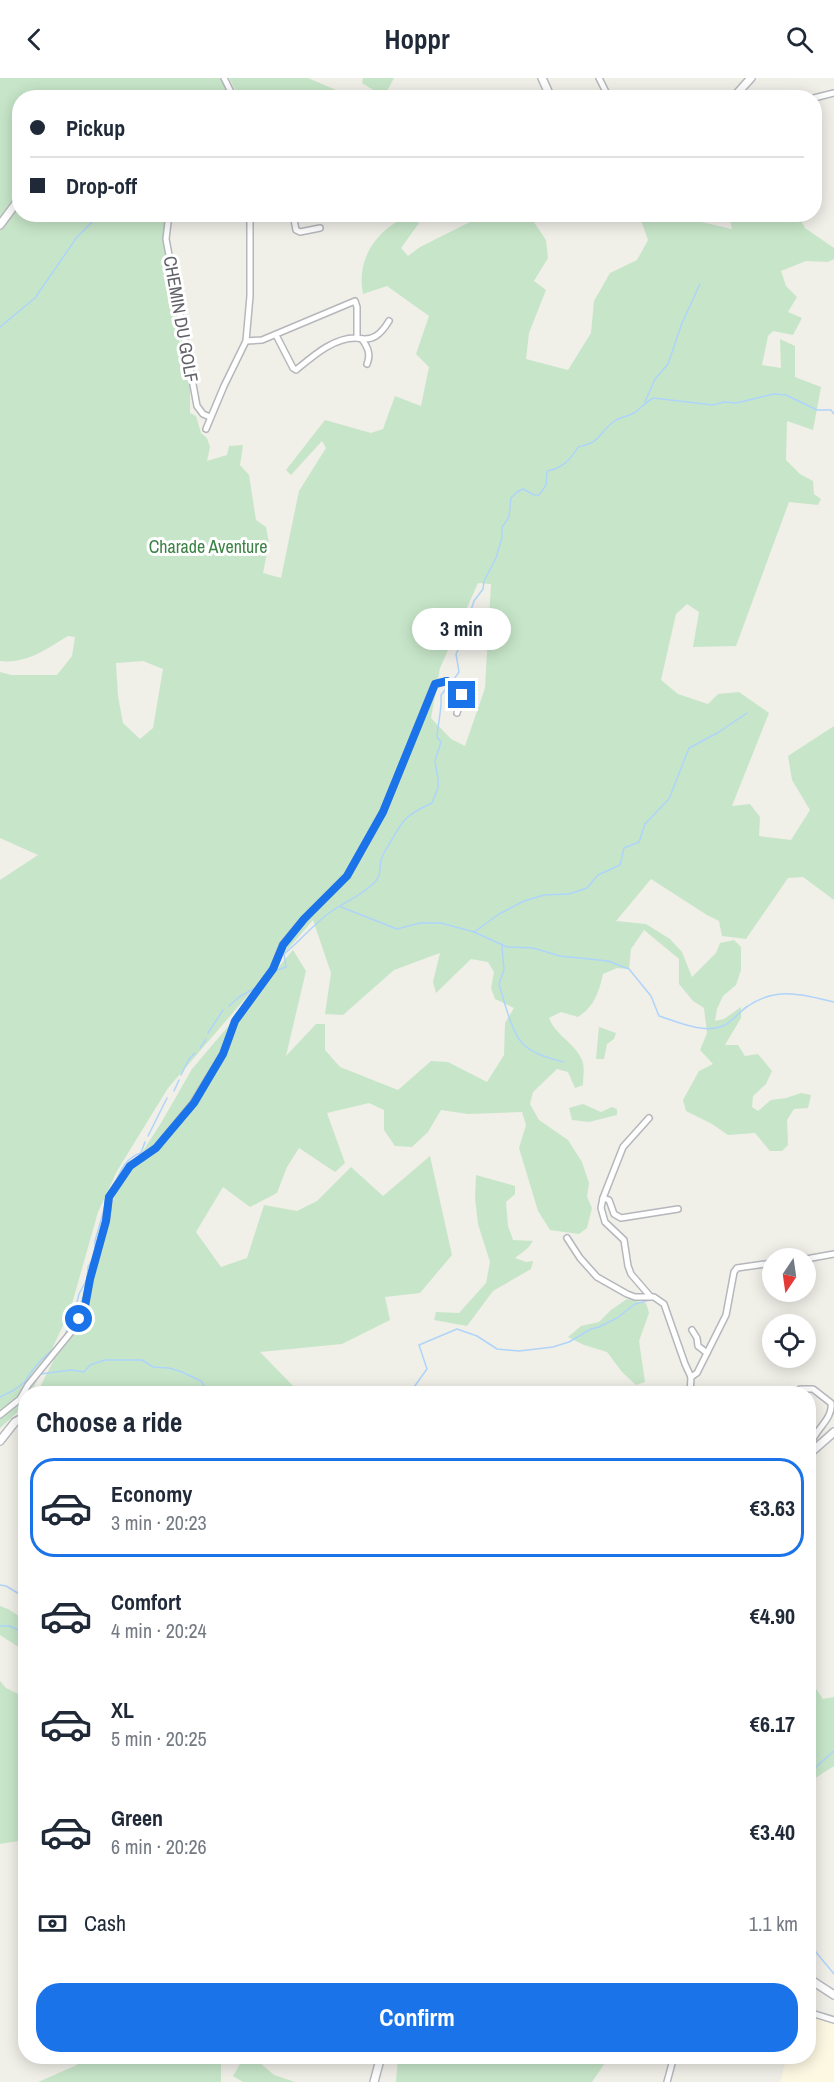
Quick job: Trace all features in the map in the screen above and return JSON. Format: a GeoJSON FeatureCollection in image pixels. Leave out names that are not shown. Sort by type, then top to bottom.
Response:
{"type":"FeatureCollection","features":[{"type":"Feature","properties":{"kind":"street"},"geometry":{"type":"LineString","coordinates":[[740,90],[751,78]]}},
{"type":"Feature","properties":{"kind":"street"},"geometry":{"type":"LineString","coordinates":[[0,225],[12,209]]}},
{"type":"Feature","properties":{"kind":"street","name":"CHEMIN DU GOLF"},"geometry":{"type":"LineString","coordinates":[[169,222],[166,239],[197,406],[203,414],[210,417]]}},
{"type":"Feature","properties":{"kind":"street"},"geometry":{"type":"LineString","coordinates":[[206,429],[246,341],[250,296],[250,222]]}},
{"type":"Feature","properties":{"kind":"street"},"geometry":{"type":"LineString","coordinates":[[294,222],[296,230],[300,232],[320,228]]}},
{"type":"Feature","properties":{"kind":"street"},"geometry":{"type":"LineString","coordinates":[[246,341],[262,340],[276,335],[355,301],[360,339],[367,346],[370,356],[367,363]]}},
{"type":"Feature","properties":{"kind":"street"},"geometry":{"type":"LineString","coordinates":[[276,335],[296,370],[317,352],[337,342],[372,339],[378,336],[389,321]]}},
{"type":"Feature","properties":{"kind":"street"},"geometry":{"type":"LineString","coordinates":[[27,1386],[72,1331],[85,1306],[106,1221],[109,1197],[130,1166],[156,1148],[194,1103],[223,1054],[235,1021],[273,969],[283,945],[304,919],[347,876],[383,812],[435,684],[447,681],[461,689],[461,703],[457,712]]}},
{"type":"Feature","properties":{"kind":"street"},"geometry":{"type":"LineString","coordinates":[[649,1118],[623,1147],[603,1198],[602,1214],[605,1222],[624,1240],[628,1266],[639,1285],[650,1296]]}},
{"type":"Feature","properties":{"kind":"street"},"geometry":{"type":"LineString","coordinates":[[603,1198],[609,1200],[614,1214],[621,1218],[678,1209]]}},
{"type":"Feature","properties":{"kind":"street"},"geometry":{"type":"LineString","coordinates":[[567,1238],[580,1258],[597,1277],[636,1297],[650,1296],[661,1300],[691,1377],[690,1386]]}},
{"type":"Feature","properties":{"kind":"street"},"geometry":{"type":"LineString","coordinates":[[816,1257],[834,1254]]}},
{"type":"Feature","properties":{"kind":"street"},"geometry":{"type":"LineString","coordinates":[[691,1377],[697,1372],[726,1315],[734,1272],[737,1268],[762,1264]]}},
{"type":"Feature","properties":{"kind":"street"},"geometry":{"type":"LineString","coordinates":[[692,1330],[698,1338],[698,1346],[707,1353]]}},
{"type":"Feature","properties":{"kind":"street"},"geometry":{"type":"LineString","coordinates":[[816,1391],[831,1403],[832,1409],[816,1436]]}},
{"type":"Feature","properties":{"kind":"street"},"geometry":{"type":"LineString","coordinates":[[0,1415],[18,1401]]}},
{"type":"Feature","properties":{"kind":"street"},"geometry":{"type":"LineString","coordinates":[[0,1441],[18,1420]]}},
{"type":"Feature","properties":{"kind":"street"},"geometry":{"type":"LineString","coordinates":[[816,1448],[834,1432]]}},
{"type":"Feature","properties":{"kind":"street"},"geometry":{"type":"LineString","coordinates":[[816,1983],[834,1995]]}},
{"type":"Feature","properties":{"kind":"street"},"geometry":{"type":"LineString","coordinates":[[816,2014],[834,2020]]}},
{"type":"Feature","properties":{"kind":"street"},"geometry":{"type":"LineString","coordinates":[[374,2082],[379,2064]]}},
{"type":"Feature","properties":{"kind":"street"},"geometry":{"type":"LineString","coordinates":[[667,2082],[672,2064]]}},
{"type":"Feature","properties":{"kind":"shaded area"},"geometry":{"type":"Polygon","coordinates":[[[816,2017],[834,2023],[834,2082],[780,2082],[785,2064],[816,2064],[816,2017]]]}},
{"type":"Feature","properties":{"kind":"green space","name":"Charade Aventure"},"geometry":{"type":"Polygon","coordinates":[[[0,78],[220,78],[226,90],[12,90],[12,222],[165,222],[190,358],[190,413],[196,416],[201,433],[207,438],[210,447],[207,461],[227,455],[229,446],[243,445],[240,465],[249,475],[256,520],[266,527],[269,543],[263,573],[281,578],[299,491],[326,448],[322,441],[291,475],[286,470],[325,420],[371,433],[383,429],[395,396],[421,406],[429,367],[416,354],[429,316],[387,286],[363,294],[363,269],[371,247],[386,229],[397,222],[419,223],[401,248],[408,256],[420,247],[470,222],[534,222],[546,240],[548,258],[534,281],[546,290],[529,333],[526,359],[568,370],[591,333],[594,301],[610,273],[637,260],[648,240],[641,222],[701,222],[732,229],[730,222],[802,222],[805,228],[834,248],[834,259],[828,262],[806,261],[781,271],[786,286],[797,297],[788,312],[802,318],[793,335],[773,331],[768,336],[762,365],[781,368],[780,339],[795,346],[795,377],[821,387],[813,430],[787,421],[786,460],[800,474],[813,481],[814,494],[821,499],[818,505],[789,502],[736,646],[693,647],[699,612],[687,604],[676,614],[661,680],[678,694],[708,704],[718,694],[739,692],[769,713],[732,806],[750,804],[760,817],[759,836],[791,840],[810,810],[792,780],[788,756],[834,726],[834,900],[803,877],[788,878],[746,939],[722,936],[719,921],[651,879],[616,921],[646,924],[670,939],[682,952],[692,977],[716,953],[720,943],[734,940],[741,947],[741,970],[736,985],[723,996],[715,1021],[724,1019],[741,1007],[741,1018],[725,1045],[738,1045],[745,1056],[758,1054],[772,1071],[766,1084],[753,1096],[752,1107],[758,1111],[771,1100],[801,1093],[811,1095],[808,1108],[794,1109],[787,1120],[788,1145],[782,1151],[770,1151],[755,1133],[728,1135],[686,1111],[683,1100],[699,1071],[713,1064],[700,1050],[707,1033],[704,1008],[693,1001],[679,984],[679,959],[644,930],[631,949],[629,969],[617,968],[603,974],[595,999],[584,1013],[578,1017],[561,1012],[549,1018],[579,1054],[584,1069],[583,1085],[575,1088],[568,1072],[557,1069],[533,1092],[530,1104],[539,1120],[568,1140],[582,1162],[589,1183],[587,1197],[592,1208],[587,1228],[579,1234],[550,1230],[538,1211],[519,1148],[526,1125],[522,1112],[468,1114],[441,1110],[428,1132],[412,1147],[395,1146],[384,1130],[384,1110],[369,1103],[327,1113],[345,1163],[335,1172],[299,1148],[287,1167],[277,1193],[250,1207],[223,1187],[196,1232],[221,1267],[247,1258],[264,1205],[297,1211],[317,1201],[351,1167],[383,1196],[430,1156],[452,1255],[420,1293],[385,1297],[390,1320],[342,1344],[260,1352],[293,1386],[41,1386],[75,1318],[115,1195],[192,1069],[293,950],[306,971],[286,1056],[316,1024],[325,1024],[325,1050],[340,1067],[398,1090],[431,1061],[448,1062],[487,1082],[504,1055],[505,1023],[514,1008],[495,999],[491,988],[494,972],[488,962],[471,959],[436,993],[433,982],[440,953],[394,970],[343,1015],[325,1014],[331,973],[313,920],[168,1088],[117,1171],[98,1212],[70,1311],[34,1386],[18,1386],[18,1411],[0,1428],[0,880],[38,855],[0,838],[0,672],[11,675],[57,675],[72,656],[75,637],[68,636],[28,658],[0,661],[0,78]],[[478,583],[440,668],[431,718],[451,739],[465,746],[485,688],[491,584],[478,583]],[[143,661],[116,663],[118,696],[123,723],[140,739],[153,728],[163,669],[143,661]]]}},
{"type":"Feature","properties":{"kind":"green space"},"geometry":{"type":"Polygon","coordinates":[[[229,78],[308,78],[336,90],[235,90],[229,78]]]}},
{"type":"Feature","properties":{"kind":"green space"},"geometry":{"type":"Polygon","coordinates":[[[363,78],[394,78],[388,90],[373,90],[362,83],[363,78]]]}},
{"type":"Feature","properties":{"kind":"green space"},"geometry":{"type":"Polygon","coordinates":[[[599,1027],[616,1033],[614,1039],[607,1044],[604,1059],[596,1059],[599,1027]]]}},
{"type":"Feature","properties":{"kind":"green space"},"geometry":{"type":"Polygon","coordinates":[[[583,1104],[601,1112],[612,1107],[617,1109],[617,1115],[589,1122],[572,1120],[569,1108],[583,1104]]]}},
{"type":"Feature","properties":{"kind":"green space"},"geometry":{"type":"Polygon","coordinates":[[[476,1175],[515,1186],[515,1194],[506,1202],[508,1226],[513,1240],[533,1241],[515,1258],[526,1262],[533,1261],[531,1269],[493,1291],[467,1326],[434,1320],[436,1312],[459,1313],[486,1283],[490,1262],[478,1224],[475,1198],[476,1175]]]}},
{"type":"Feature","properties":{"kind":"green space"},"geometry":{"type":"Polygon","coordinates":[[[627,1299],[646,1303],[649,1313],[639,1341],[645,1382],[636,1385],[622,1372],[607,1352],[568,1337],[581,1326],[599,1322],[627,1299]]]}},
{"type":"Feature","properties":{"kind":"green space"},"geometry":{"type":"Polygon","coordinates":[[[0,1606],[18,1615],[18,1647],[0,1635],[0,1606]]]}},
{"type":"Feature","properties":{"kind":"green space"},"geometry":{"type":"Polygon","coordinates":[[[0,1681],[6,1688],[18,1694],[18,1841],[0,1844],[0,1681]]]}},
{"type":"Feature","properties":{"kind":"green space"},"geometry":{"type":"Polygon","coordinates":[[[816,1689],[823,1699],[834,1697],[834,1766],[816,1778],[816,1689]]]}},
{"type":"Feature","properties":{"kind":"green space"},"geometry":{"type":"Polygon","coordinates":[[[221,2064],[221,2082],[38,2082],[77,2065],[221,2064]]]}},
{"type":"Feature","properties":{"kind":"green space"},"geometry":{"type":"Polygon","coordinates":[[[240,2064],[261,2064],[274,2075],[295,2082],[243,2082],[233,2076],[240,2064]]]}},
{"type":"Feature","properties":{"kind":"green space"},"geometry":{"type":"Polygon","coordinates":[[[397,2064],[604,2064],[592,2082],[396,2082],[397,2064]]]}},
{"type":"Feature","properties":{"kind":"waterway"},"geometry":{"type":"LineString","coordinates":[[0,327],[35,298],[77,237],[92,222]]}},
{"type":"Feature","properties":{"kind":"waterway"},"geometry":{"type":"LineString","coordinates":[[645,402],[655,379],[668,364],[682,323],[700,284]]}},
{"type":"Feature","properties":{"kind":"waterway"},"geometry":{"type":"LineString","coordinates":[[454,679],[459,672],[456,654],[468,631],[467,622],[474,601],[483,589],[484,581],[496,558],[502,537],[502,527],[509,517],[511,498],[523,489],[539,495],[546,485],[547,471],[565,463],[578,447],[595,440],[615,421],[634,413],[653,398],[713,405],[724,402],[736,403],[774,394],[786,395],[817,410],[831,410],[834,414]]}},
{"type":"Feature","properties":{"kind":"waterway"},"geometry":{"type":"LineString","coordinates":[[271,976],[277,970],[286,967],[284,954],[317,923],[375,882],[382,856],[398,828],[416,811],[432,803],[438,788],[435,761],[441,742],[437,737],[441,695],[448,686]]}},
{"type":"Feature","properties":{"kind":"waterway"},"geometry":{"type":"LineString","coordinates":[[474,932],[499,914],[524,901],[544,895],[569,894],[587,888],[598,875],[620,865],[624,848],[639,842],[645,824],[669,799],[689,748],[719,732],[747,713]]}},
{"type":"Feature","properties":{"kind":"waterway"},"geometry":{"type":"LineString","coordinates":[[341,907],[397,929],[420,923],[441,923],[474,932],[507,947],[533,948],[560,956],[608,961],[629,969],[651,996],[659,1016],[699,1028],[723,1026],[748,1006],[769,996],[791,994],[834,1002]]}},
{"type":"Feature","properties":{"kind":"waterway"},"geometry":{"type":"LineString","coordinates":[[502,946],[504,970],[499,984],[516,1034],[524,1045],[533,1051],[563,1062]]}},
{"type":"Feature","properties":{"kind":"waterway"},"geometry":{"type":"LineString","coordinates":[[229,1006],[255,988]]}},
{"type":"Feature","properties":{"kind":"waterway"},"geometry":{"type":"LineString","coordinates":[[208,1033],[223,1010]]}},
{"type":"Feature","properties":{"kind":"waterway"},"geometry":{"type":"LineString","coordinates":[[200,1048],[206,1039]]}},
{"type":"Feature","properties":{"kind":"waterway"},"geometry":{"type":"LineString","coordinates":[[181,1075],[189,1059],[195,1053]]}},
{"type":"Feature","properties":{"kind":"waterway"},"geometry":{"type":"LineString","coordinates":[[174,1091],[179,1080]]}},
{"type":"Feature","properties":{"kind":"waterway"},"geometry":{"type":"LineString","coordinates":[[148,1136],[167,1098]]}},
{"type":"Feature","properties":{"kind":"waterway"},"geometry":{"type":"LineString","coordinates":[[114,1185],[127,1161],[141,1153],[145,1142]]}},
{"type":"Feature","properties":{"kind":"waterway"},"geometry":{"type":"LineString","coordinates":[[64,1337],[74,1314],[79,1294],[87,1279],[88,1267],[95,1254],[95,1241],[105,1206]]}},
{"type":"Feature","properties":{"kind":"waterway"},"geometry":{"type":"LineString","coordinates":[[415,1386],[427,1369],[419,1345],[457,1329],[477,1336],[497,1349],[519,1351],[553,1347],[569,1342],[617,1318],[635,1304],[650,1300]]}},
{"type":"Feature","properties":{"kind":"waterway"},"geometry":{"type":"LineString","coordinates":[[25,1382],[36,1366],[59,1343]]}},
{"type":"Feature","properties":{"kind":"waterway"},"geometry":{"type":"LineString","coordinates":[[41,1374],[71,1370],[84,1372],[90,1365],[105,1360],[142,1360],[153,1367],[182,1372],[201,1381],[204,1386]]}},
{"type":"Feature","properties":{"kind":"waterway"},"geometry":{"type":"LineString","coordinates":[[19,1386],[30,1378]]}},
{"type":"Feature","properties":{"kind":"waterway"},"geometry":{"type":"LineString","coordinates":[[0,1397],[18,1387]]}},
{"type":"Feature","properties":{"kind":"waterway"},"geometry":{"type":"LineString","coordinates":[[0,1585],[18,1593]]}},
{"type":"Feature","properties":{"kind":"waterway"},"geometry":{"type":"LineString","coordinates":[[0,1626],[10,1626],[18,1630]]}},
{"type":"Feature","properties":{"kind":"waterway"},"geometry":{"type":"LineString","coordinates":[[816,1767],[834,1751]]}},
{"type":"Feature","properties":{"kind":"waterway"},"geometry":{"type":"LineString","coordinates":[[816,1952],[834,1974]]}},
{"type":"Feature","properties":{"kind":"route"},"geometry":{"type":"LineString","coordinates":[[79,1319],[85,1306],[106,1221],[109,1197],[130,1166],[156,1148],[194,1103],[223,1054],[235,1021],[273,969],[283,945],[304,919],[347,876],[383,812],[435,684],[447,681],[461,689],[462,695]]}}]}
